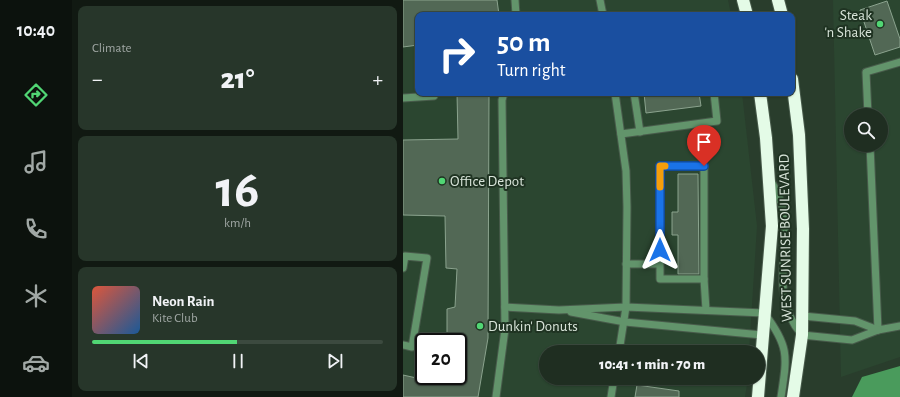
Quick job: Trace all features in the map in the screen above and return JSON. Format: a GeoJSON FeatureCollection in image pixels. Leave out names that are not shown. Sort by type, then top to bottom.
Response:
{"type":"FeatureCollection","features":[{"type":"Feature","properties":{"kind":"highway"},"geometry":{"type":"LineString","coordinates":[[743,0],[746,12]]}},
{"type":"Feature","properties":{"kind":"highway"},"geometry":{"type":"LineString","coordinates":[[778,0],[781,12]]}},
{"type":"Feature","properties":{"kind":"highway","name":"WEST SUNRISE BOULEVARD"},"geometry":{"type":"LineString","coordinates":[[758,397],[772,226],[769,177],[760,96]]}},
{"type":"Feature","properties":{"kind":"highway","name":"WEST SUNRISE BOULEVARD"},"geometry":{"type":"LineString","coordinates":[[793,397],[803,316],[803,229],[799,135],[794,96]]}},
{"type":"Feature","properties":{"kind":"lane"},"geometry":{"type":"LineString","coordinates":[[515,0],[516,12]]}},
{"type":"Feature","properties":{"kind":"lane"},"geometry":{"type":"LineString","coordinates":[[600,0],[602,12]]}},
{"type":"Feature","properties":{"kind":"lane"},"geometry":{"type":"LineString","coordinates":[[868,108],[866,72],[900,62]]}},
{"type":"Feature","properties":{"kind":"lane"},"geometry":{"type":"LineString","coordinates":[[403,98],[434,96]]}},
{"type":"Feature","properties":{"kind":"lane"},"geometry":{"type":"LineString","coordinates":[[496,397],[505,329],[503,96]]}},
{"type":"Feature","properties":{"kind":"lane"},"geometry":{"type":"LineString","coordinates":[[615,96],[626,171],[626,307],[620,345]]}},
{"type":"Feature","properties":{"kind":"lane"},"geometry":{"type":"LineString","coordinates":[[634,96],[640,132]]}},
{"type":"Feature","properties":{"kind":"lane"},"geometry":{"type":"LineString","coordinates":[[621,134],[717,121],[714,96]]}},
{"type":"Feature","properties":{"kind":"lane"},"geometry":{"type":"LineString","coordinates":[[870,152],[878,330]]}},
{"type":"Feature","properties":{"kind":"lane"},"geometry":{"type":"LineString","coordinates":[[704,279],[660,279],[660,166],[704,166],[704,279],[706,310]]}},
{"type":"Feature","properties":{"kind":"lane"},"geometry":{"type":"LineString","coordinates":[[769,177],[783,209],[784,304],[788,315],[801,335],[852,340],[878,330],[900,326]]}},
{"type":"Feature","properties":{"kind":"lane"},"geometry":{"type":"LineString","coordinates":[[403,268],[405,256],[427,258],[412,347],[403,345]]}},
{"type":"Feature","properties":{"kind":"lane"},"geometry":{"type":"LineString","coordinates":[[626,264],[660,264]]}},
{"type":"Feature","properties":{"kind":"lane"},"geometry":{"type":"LineString","coordinates":[[505,307],[559,310],[626,307],[764,313],[780,335],[786,355],[781,397]]}},
{"type":"Feature","properties":{"kind":"lane"},"geometry":{"type":"LineString","coordinates":[[559,310],[625,322],[762,335]]}},
{"type":"Feature","properties":{"kind":"lane"},"geometry":{"type":"LineString","coordinates":[[803,316],[855,321],[878,330]]}},
{"type":"Feature","properties":{"kind":"lane"},"geometry":{"type":"LineString","coordinates":[[611,397],[613,385]]}},
{"type":"Feature","properties":{"kind":"shaded area"},"geometry":{"type":"Polygon","coordinates":[[[403,0],[728,0],[730,12],[415,12],[415,96],[742,96],[757,226],[749,345],[539,345],[539,385],[747,385],[745,397],[403,397],[403,0]]]}},
{"type":"Feature","properties":{"kind":"shaded area"},"geometry":{"type":"Polygon","coordinates":[[[833,0],[900,0],[900,357],[841,377],[833,0]]]}},
{"type":"Feature","properties":{"kind":"shaded area"},"geometry":{"type":"Polygon","coordinates":[[[900,366],[900,397],[852,397],[862,377],[900,366]]]}},
{"type":"Feature","properties":{"kind":"building"},"geometry":{"type":"Polygon","coordinates":[[[403,0],[497,0],[499,12],[415,12],[415,45],[403,47],[403,0]]]}},
{"type":"Feature","properties":{"kind":"building","name":"Steak 'n Shake"},"geometry":{"type":"Polygon","coordinates":[[[887,1],[900,39],[900,47],[875,55],[860,10],[887,1]]]}},
{"type":"Feature","properties":{"kind":"building"},"geometry":{"type":"Polygon","coordinates":[[[457,96],[489,96],[488,338],[478,397],[403,397],[403,375],[415,378],[415,385],[467,385],[467,333],[447,333],[447,309],[455,307],[457,269],[446,268],[445,216],[403,215],[403,140],[458,139],[457,96]]]}},
{"type":"Feature","properties":{"kind":"building"},"geometry":{"type":"Polygon","coordinates":[[[644,96],[699,96],[701,106],[646,113],[644,96]]]}},
{"type":"Feature","properties":{"kind":"building"},"geometry":{"type":"Polygon","coordinates":[[[678,174],[698,174],[699,274],[678,274],[678,235],[672,235],[672,212],[678,212],[678,174]]]}},
{"type":"Feature","properties":{"kind":"building"},"geometry":{"type":"Polygon","coordinates":[[[637,385],[679,391],[679,397],[635,397],[637,385]]]}},
{"type":"Feature","properties":{"kind":"slow traffic"},"geometry":{"type":"LineString","coordinates":[[660,187],[660,166],[665,166]]}},
{"type":"Feature","properties":{"kind":"place","name":"Steak 'n Shake"},"geometry":{"type":"Point","coordinates":[880,24]}},
{"type":"Feature","properties":{"kind":"place","name":"Office Depot"},"geometry":{"type":"Point","coordinates":[442,181]}},
{"type":"Feature","properties":{"kind":"place","name":"Dunkin' Donuts"},"geometry":{"type":"Point","coordinates":[480,326]}},
{"type":"Feature","properties":{"kind":"route"},"geometry":{"type":"LineString","coordinates":[[660,250],[660,166],[704,166]]}}]}
